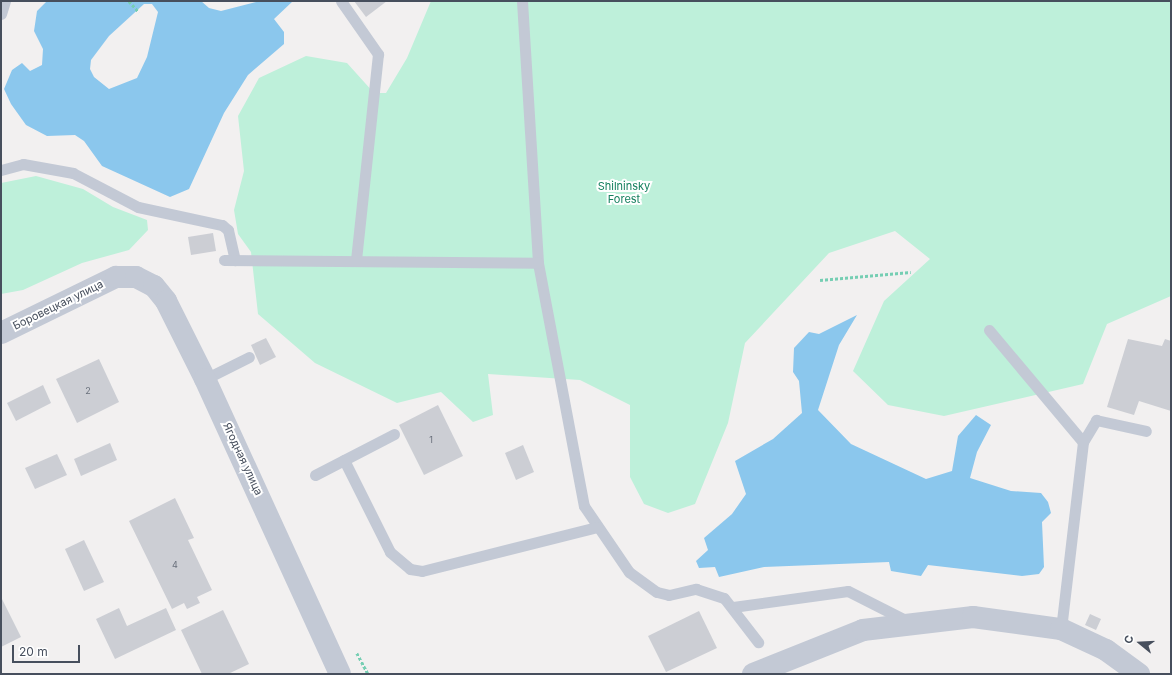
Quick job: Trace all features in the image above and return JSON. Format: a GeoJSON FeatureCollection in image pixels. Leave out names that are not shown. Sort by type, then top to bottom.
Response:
{"type":"FeatureCollection","features":[{"type":"Feature","properties":{"kind":"street","name":"Боровецкая улица"},"geometry":{"type":"LineString","coordinates":[[1,333],[116,277]]}},
{"type":"Feature","properties":{"kind":"street","name":"Ягодная улица"},"geometry":{"type":"LineString","coordinates":[[116,277],[136,277],[154,286],[166,301],[205,379],[340,674]]}},
{"type":"Feature","properties":{"kind":"street"},"geometry":{"type":"LineString","coordinates":[[753,674],[830,641],[863,630],[909,622],[973,617],[1061,629],[1106,650],[1139,674]]}},
{"type":"Feature","properties":{"kind":"lane"},"geometry":{"type":"LineString","coordinates":[[1,14],[5,1]]}},
{"type":"Feature","properties":{"kind":"lane"},"geometry":{"type":"LineString","coordinates":[[341,1],[378,54],[356,261]]}},
{"type":"Feature","properties":{"kind":"lane"},"geometry":{"type":"LineString","coordinates":[[522,1],[538,263],[578,490],[596,527],[618,562],[657,592],[669,595],[696,588],[724,598],[733,607],[758,642]]}},
{"type":"Feature","properties":{"kind":"lane"},"geometry":{"type":"LineString","coordinates":[[1,170],[23,164],[73,173],[138,207],[222,225],[228,230],[230,260],[538,263]]}},
{"type":"Feature","properties":{"kind":"lane"},"geometry":{"type":"LineString","coordinates":[[989,330],[1083,442]]}},
{"type":"Feature","properties":{"kind":"lane"},"geometry":{"type":"LineString","coordinates":[[205,379],[249,357]]}},
{"type":"Feature","properties":{"kind":"lane"},"geometry":{"type":"LineString","coordinates":[[1061,629],[1083,442],[1096,420],[1146,431]]}},
{"type":"Feature","properties":{"kind":"lane"},"geometry":{"type":"LineString","coordinates":[[315,475],[394,434]]}},
{"type":"Feature","properties":{"kind":"lane"},"geometry":{"type":"LineString","coordinates":[[344,460],[390,552],[410,569],[422,571],[596,527]]}},
{"type":"Feature","properties":{"kind":"lane"},"geometry":{"type":"LineString","coordinates":[[733,607],[848,590],[909,622]]}},
{"type":"Feature","properties":{"kind":"path"},"geometry":{"type":"LineString","coordinates":[[129,1],[139,12]]}},
{"type":"Feature","properties":{"kind":"path"},"geometry":{"type":"LineString","coordinates":[[820,280],[911,272]]}},
{"type":"Feature","properties":{"kind":"green space","name":"Shilninsky Forest"},"geometry":{"type":"Polygon","coordinates":[[[431,1],[1171,1],[1171,296],[1107,324],[1083,384],[944,416],[888,405],[853,371],[884,301],[930,259],[895,231],[829,253],[745,343],[728,423],[695,504],[668,513],[644,504],[630,477],[630,405],[580,380],[488,374],[493,415],[473,422],[441,392],[397,403],[315,363],[258,314],[251,252],[238,234],[234,210],[244,171],[238,116],[259,78],[306,56],[347,63],[374,93],[386,93],[407,58],[431,1]]]}},
{"type":"Feature","properties":{"kind":"green space"},"geometry":{"type":"Polygon","coordinates":[[[36,176],[83,189],[113,207],[147,220],[148,230],[129,250],[82,263],[23,290],[1,294],[1,183],[36,176]]]}},
{"type":"Feature","properties":{"kind":"water"},"geometry":{"type":"Polygon","coordinates":[[[47,1],[201,1],[209,8],[221,11],[260,1],[293,1],[274,19],[284,32],[284,44],[248,75],[224,113],[189,189],[170,197],[102,166],[84,141],[75,135],[47,136],[26,125],[11,104],[4,89],[12,70],[22,63],[30,71],[42,65],[43,49],[34,31],[37,11],[47,1]],[[144,4],[109,36],[91,60],[90,69],[94,77],[109,89],[137,78],[147,57],[158,12],[152,4],[144,4]]]}},
{"type":"Feature","properties":{"kind":"water"},"geometry":{"type":"Polygon","coordinates":[[[857,315],[839,345],[818,410],[851,444],[926,479],[952,471],[958,436],[976,415],[991,425],[977,452],[970,478],[1011,491],[1041,493],[1048,502],[1051,513],[1042,522],[1044,567],[1039,574],[1022,576],[928,565],[921,576],[891,571],[889,562],[764,567],[719,577],[715,567],[699,568],[696,561],[708,550],[704,538],[732,514],[746,494],[735,461],[773,439],[802,413],[799,381],[793,372],[794,348],[809,332],[819,334],[857,315]]]}},
{"type":"Feature","properties":{"kind":"building"},"geometry":{"type":"Polygon","coordinates":[[[354,1],[387,1],[366,17],[354,1]]]}},
{"type":"Feature","properties":{"kind":"building"},"geometry":{"type":"Polygon","coordinates":[[[213,233],[216,251],[191,255],[188,237],[213,233]]]}},
{"type":"Feature","properties":{"kind":"building"},"geometry":{"type":"Polygon","coordinates":[[[266,338],[276,357],[260,365],[251,345],[266,338]]]}},
{"type":"Feature","properties":{"kind":"building"},"geometry":{"type":"Polygon","coordinates":[[[1128,339],[1162,346],[1165,339],[1171,341],[1171,411],[1139,401],[1134,415],[1107,407],[1128,339]]]}},
{"type":"Feature","properties":{"kind":"building"},"geometry":{"type":"Polygon","coordinates":[[[99,359],[119,402],[77,423],[56,379],[99,359]]]}},
{"type":"Feature","properties":{"kind":"building"},"geometry":{"type":"Polygon","coordinates":[[[43,385],[51,403],[16,421],[7,403],[43,385]]]}},
{"type":"Feature","properties":{"kind":"building"},"geometry":{"type":"Polygon","coordinates":[[[438,405],[463,456],[424,475],[399,425],[438,405]]]}},
{"type":"Feature","properties":{"kind":"building"},"geometry":{"type":"Polygon","coordinates":[[[110,443],[117,460],[81,476],[74,459],[110,443]]]}},
{"type":"Feature","properties":{"kind":"building"},"geometry":{"type":"Polygon","coordinates":[[[523,445],[534,472],[516,480],[505,453],[523,445]]]}},
{"type":"Feature","properties":{"kind":"building"},"geometry":{"type":"Polygon","coordinates":[[[57,454],[67,475],[35,489],[25,468],[57,454]]]}},
{"type":"Feature","properties":{"kind":"building"},"geometry":{"type":"Polygon","coordinates":[[[175,498],[194,538],[188,540],[212,590],[197,597],[200,603],[187,609],[184,603],[172,609],[129,521],[175,498]]]}},
{"type":"Feature","properties":{"kind":"building"},"geometry":{"type":"Polygon","coordinates":[[[84,540],[104,582],[84,591],[65,549],[84,540]]]}},
{"type":"Feature","properties":{"kind":"building"},"geometry":{"type":"Polygon","coordinates":[[[1,597],[21,637],[1,647],[1,597]]]}},
{"type":"Feature","properties":{"kind":"building"},"geometry":{"type":"Polygon","coordinates":[[[119,608],[127,626],[166,608],[176,630],[115,659],[96,619],[119,608]]]}},
{"type":"Feature","properties":{"kind":"building"},"geometry":{"type":"Polygon","coordinates":[[[223,610],[249,664],[228,674],[202,674],[181,630],[223,610]]]}},
{"type":"Feature","properties":{"kind":"building"},"geometry":{"type":"Polygon","coordinates":[[[699,611],[717,648],[666,672],[648,636],[699,611]]]}},
{"type":"Feature","properties":{"kind":"building"},"geometry":{"type":"Polygon","coordinates":[[[1090,614],[1101,619],[1096,630],[1085,625],[1090,614]]]}}]}
